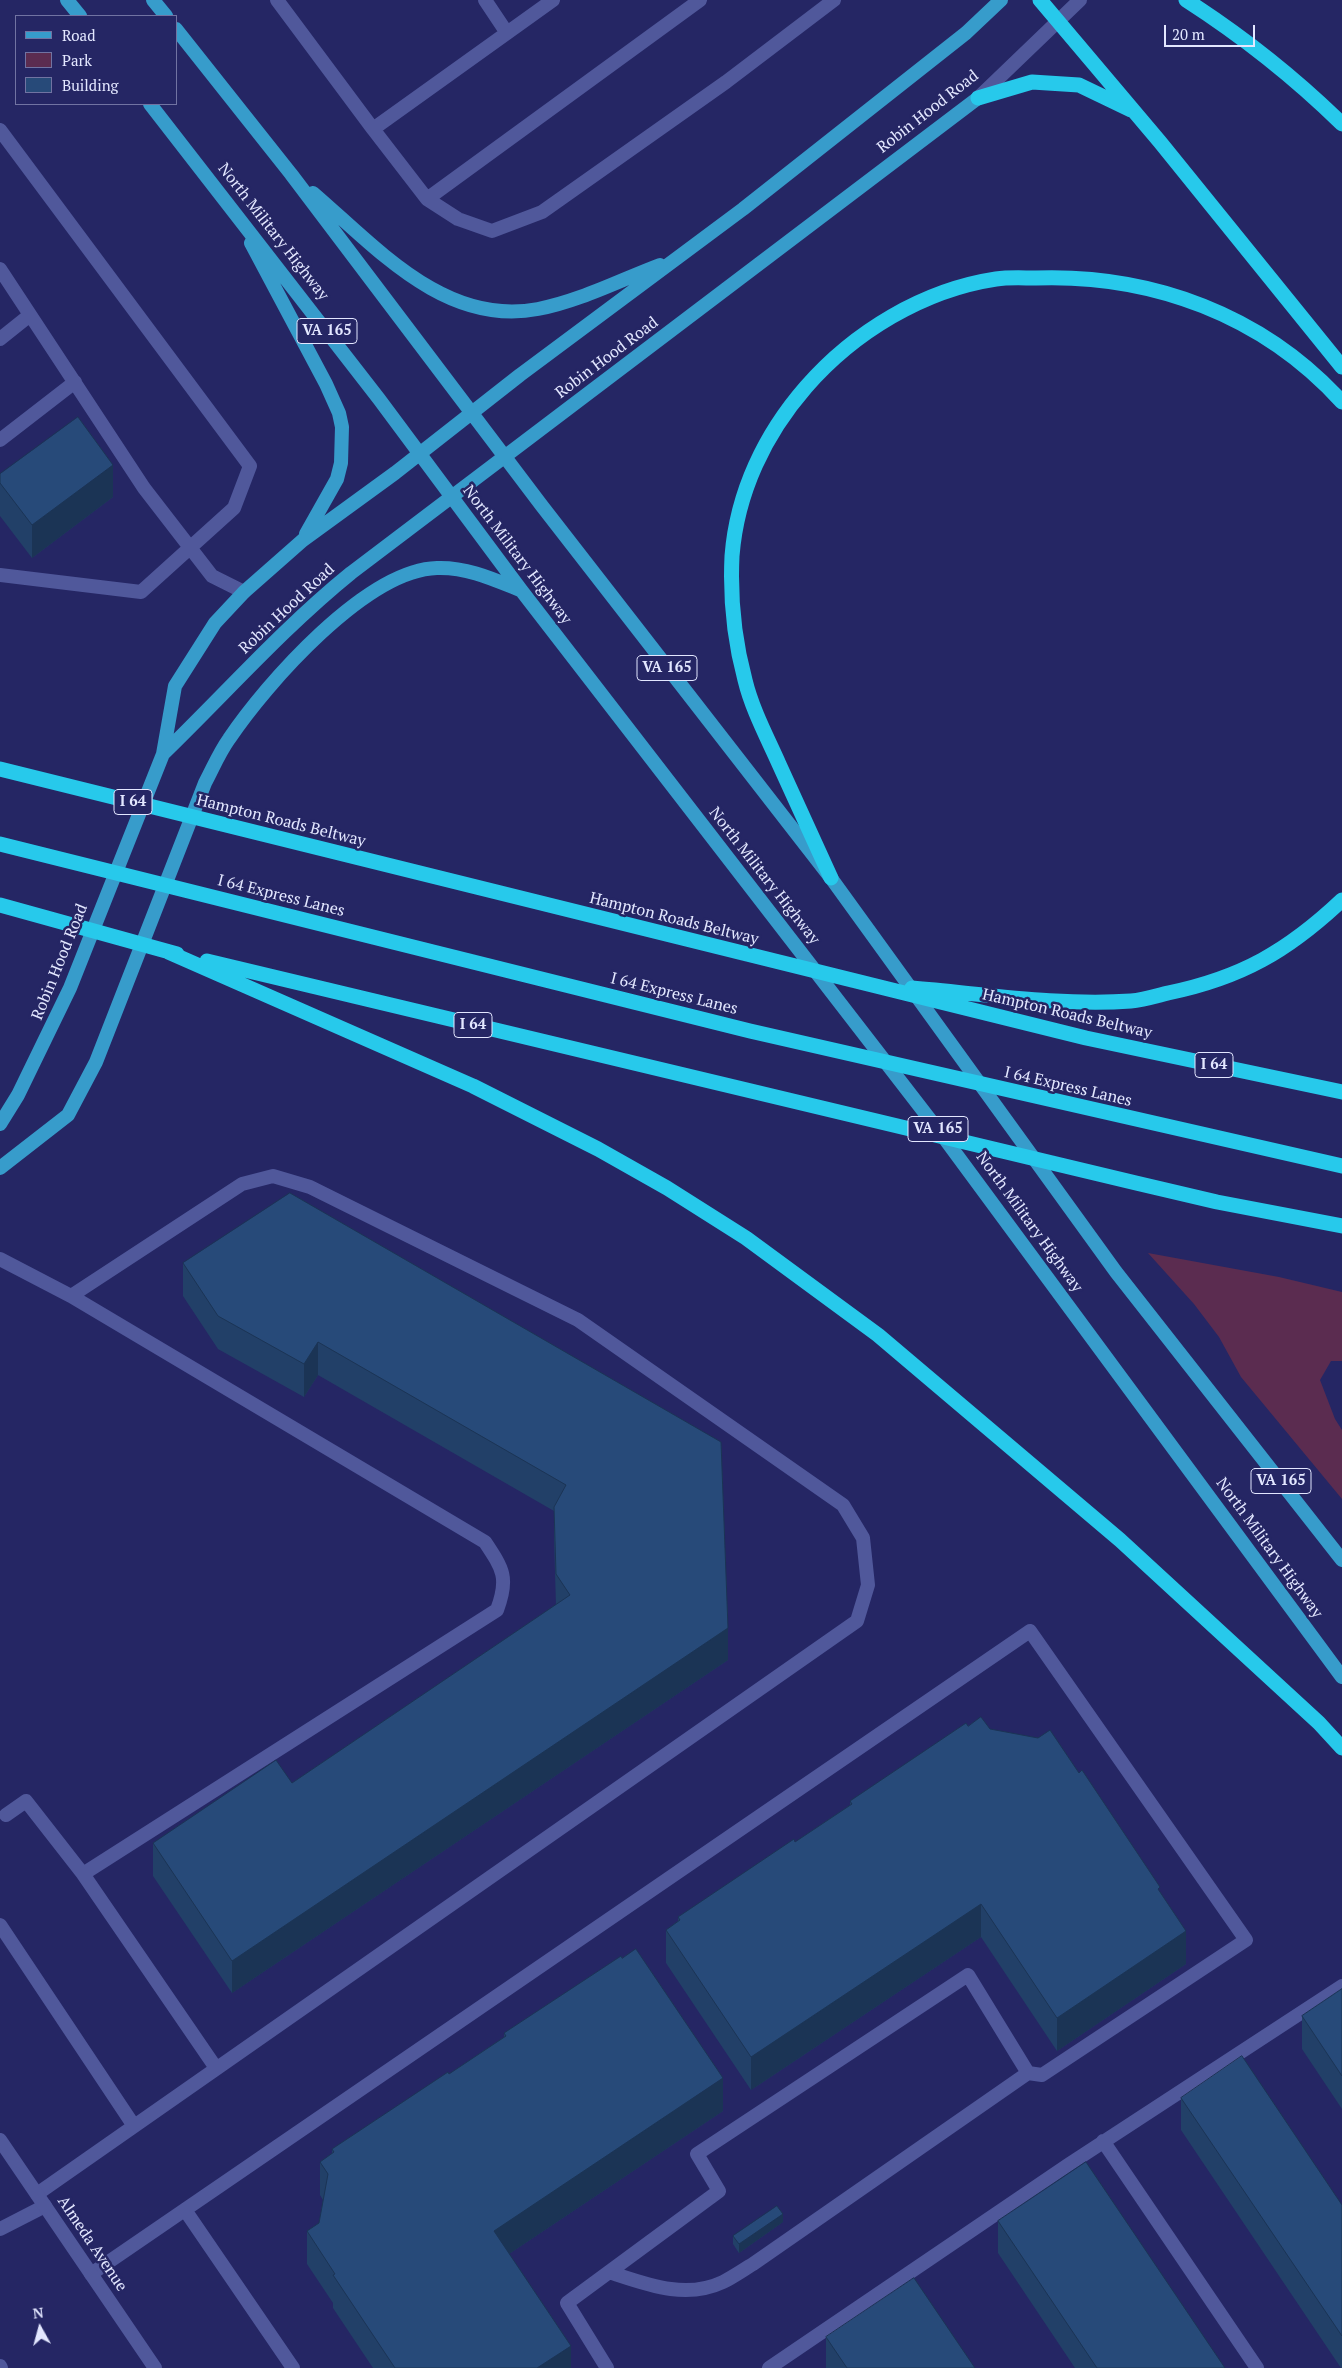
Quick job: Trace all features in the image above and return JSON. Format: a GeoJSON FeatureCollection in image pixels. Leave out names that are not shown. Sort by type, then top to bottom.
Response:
{"type":"FeatureCollection","features":[{"type":"Feature","properties":{"kind":"highway"},"geometry":{"type":"LineString","coordinates":[[1040,0],[1135,112],[1342,367]]}},
{"type":"Feature","properties":{"kind":"highway"},"geometry":{"type":"LineString","coordinates":[[1186,0],[1214,18],[1282,69],[1342,124]]}},
{"type":"Feature","properties":{"kind":"highway"},"geometry":{"type":"LineString","coordinates":[[1206,0],[1214,18]]}},
{"type":"Feature","properties":{"kind":"highway"},"geometry":{"type":"LineString","coordinates":[[978,98],[1032,82],[1079,85],[1135,112]]}},
{"type":"Feature","properties":{"kind":"highway"},"geometry":{"type":"LineString","coordinates":[[831,878],[760,723],[745,682],[736,640],[731,598],[733,552],[739,516],[754,464],[791,404],[826,365],[863,334],[904,309],[949,291],[996,279],[1060,277],[1103,280],[1158,289],[1208,307],[1224,315],[1255,331],[1299,361],[1324,382],[1342,402]]}},
{"type":"Feature","properties":{"kind":"highway","name":"Hampton Roads Beltway"},"geometry":{"type":"LineString","coordinates":[[0,769],[690,942],[1086,1038],[1342,1092]]}},
{"type":"Feature","properties":{"kind":"highway","name":"I 64 Express Lanes"},"geometry":{"type":"LineString","coordinates":[[0,844],[750,1031],[1094,1111],[1342,1166]]}},
{"type":"Feature","properties":{"kind":"highway"},"geometry":{"type":"LineString","coordinates":[[864,984],[1063,1001],[1132,1001],[1206,985],[1251,967],[1300,936],[1342,900]]}},
{"type":"Feature","properties":{"kind":"highway","name":"I 64"},"geometry":{"type":"LineString","coordinates":[[1,906],[168,952],[778,1099],[1136,1183],[1342,1226]]}},
{"type":"Feature","properties":{"kind":"highway"},"geometry":{"type":"LineString","coordinates":[[168,952],[481,1091],[598,1149],[667,1188],[746,1238],[878,1335],[1120,1540],[1319,1724],[1342,1748]]}},
{"type":"Feature","properties":{"kind":"main road"},"geometry":{"type":"LineString","coordinates":[[67,0],[79,15]]}},
{"type":"Feature","properties":{"kind":"main road"},"geometry":{"type":"LineString","coordinates":[[153,0],[165,15]]}},
{"type":"Feature","properties":{"kind":"main road","name":"Robin Hood Road"},"geometry":{"type":"LineString","coordinates":[[0,1124],[27,1078],[70,988],[163,754],[175,686],[216,623],[244,592],[303,540],[420,454],[472,412],[743,209],[958,39],[1000,0]]}},
{"type":"Feature","properties":{"kind":"main road","name":"VA 165"},"geometry":{"type":"LineString","coordinates":[[178,31],[291,174],[505,456],[831,878],[1116,1272],[1342,1560]]}},
{"type":"Feature","properties":{"kind":"main road","name":"Robin Hood Road"},"geometry":{"type":"LineString","coordinates":[[163,754],[320,598],[978,98]]}},
{"type":"Feature","properties":{"kind":"main road","name":"North Military Highway"},"geometry":{"type":"LineString","coordinates":[[151,105],[234,209],[521,590],[945,1139],[1342,1677]]}},
{"type":"Feature","properties":{"kind":"main road"},"geometry":{"type":"LineString","coordinates":[[291,174],[414,280],[461,303],[496,311],[537,309],[583,295],[677,258]]}},
{"type":"Feature","properties":{"kind":"main road"},"geometry":{"type":"LineString","coordinates":[[234,209],[326,384],[339,413],[342,427],[341,463],[337,479],[303,540]]}},
{"type":"Feature","properties":{"kind":"main road"},"geometry":{"type":"LineString","coordinates":[[0,1168],[68,1115],[96,1062],[205,783],[228,741],[256,702],[340,617],[367,596],[396,578],[436,568],[463,570],[521,590]]}},
{"type":"Feature","properties":{"kind":"street"},"geometry":{"type":"LineString","coordinates":[[277,0],[426,199],[458,219],[492,231],[542,212],[726,82],[834,0]]}},
{"type":"Feature","properties":{"kind":"street"},"geometry":{"type":"LineString","coordinates":[[485,0],[507,33]]}},
{"type":"Feature","properties":{"kind":"street"},"geometry":{"type":"LineString","coordinates":[[373,129],[553,0]]}},
{"type":"Feature","properties":{"kind":"street"},"geometry":{"type":"LineString","coordinates":[[426,199],[700,0]]}},
{"type":"Feature","properties":{"kind":"street","name":"Robin Hood Road"},"geometry":{"type":"LineString","coordinates":[[978,98],[1080,0]]}},
{"type":"Feature","properties":{"kind":"street"},"geometry":{"type":"LineString","coordinates":[[0,130],[250,466],[234,508],[142,592],[0,575]]}},
{"type":"Feature","properties":{"kind":"street"},"geometry":{"type":"LineString","coordinates":[[0,270],[144,488],[212,576],[244,592]]}},
{"type":"Feature","properties":{"kind":"street"},"geometry":{"type":"LineString","coordinates":[[0,339],[30,315]]}},
{"type":"Feature","properties":{"kind":"street"},"geometry":{"type":"LineString","coordinates":[[0,440],[74,382]]}},
{"type":"Feature","properties":{"kind":"street"},"geometry":{"type":"LineString","coordinates":[[37,2194],[857,1621],[868,1585],[863,1538],[843,1505],[578,1320],[310,1187],[273,1176],[242,1184],[71,1296]]}},
{"type":"Feature","properties":{"kind":"street"},"geometry":{"type":"LineString","coordinates":[[0,1259],[71,1296],[485,1542],[501,1566],[504,1592],[497,1610],[84,1874]]}},
{"type":"Feature","properties":{"kind":"street"},"geometry":{"type":"LineString","coordinates":[[91,2274],[1030,1632],[1246,1940],[1042,2075],[1028,2073],[754,2264],[722,2282],[691,2291],[653,2287],[609,2272]]}},
{"type":"Feature","properties":{"kind":"street"},"geometry":{"type":"LineString","coordinates":[[2,1815],[26,1801],[84,1874],[216,2068]]}},
{"type":"Feature","properties":{"kind":"street"},"geometry":{"type":"LineString","coordinates":[[0,1925],[134,2126]]}},
{"type":"Feature","properties":{"kind":"street"},"geometry":{"type":"LineString","coordinates":[[607,2368],[567,2303],[719,2191],[697,2154],[968,1975],[1028,2073]]}},
{"type":"Feature","properties":{"kind":"street"},"geometry":{"type":"LineString","coordinates":[[769,2368],[1103,2142],[1342,1986]]}},
{"type":"Feature","properties":{"kind":"street","name":"Almeda Avenue"},"geometry":{"type":"LineString","coordinates":[[0,2140],[155,2368]]}},
{"type":"Feature","properties":{"kind":"street"},"geometry":{"type":"LineString","coordinates":[[1103,2142],[1257,2368]]}},
{"type":"Feature","properties":{"kind":"street"},"geometry":{"type":"LineString","coordinates":[[0,2229],[45,2206]]}},
{"type":"Feature","properties":{"kind":"street"},"geometry":{"type":"LineString","coordinates":[[185,2210],[293,2368]]}},
{"type":"Feature","properties":{"kind":"green space"},"geometry":{"type":"Polygon","coordinates":[[[1148,1253],[1279,1277],[1342,1292],[1342,1361],[1331,1361],[1320,1380],[1335,1419],[1342,1430],[1342,1499],[1241,1377],[1219,1337],[1194,1304],[1148,1253]]]}},
{"type":"Feature","properties":{"kind":"building"},"geometry":{"type":"Polygon","coordinates":[[[78,417],[113,465],[32,525],[0,483],[0,474],[78,417]]]}},
{"type":"Feature","properties":{"kind":"building"},"geometry":{"type":"Polygon","coordinates":[[[290,1193],[721,1442],[728,1628],[232,1961],[153,1843],[276,1760],[292,1783],[570,1595],[556,1574],[554,1507],[566,1485],[318,1342],[304,1364],[218,1316],[183,1263],[290,1193]]]}},
{"type":"Feature","properties":{"kind":"building"},"geometry":{"type":"Polygon","coordinates":[[[981,1717],[990,1729],[1038,1738],[1050,1730],[1079,1773],[1082,1770],[1160,1887],[1158,1889],[1186,1931],[1057,2018],[981,1904],[751,2057],[666,1930],[680,1920],[678,1917],[794,1839],[795,1842],[852,1804],[850,1801],[966,1723],[968,1726],[981,1717]]]}},
{"type":"Feature","properties":{"kind":"building"},"geometry":{"type":"Polygon","coordinates":[[[636,1949],[723,2078],[494,2231],[571,2346],[537,2368],[395,2368],[333,2275],[335,2274],[307,2231],[319,2223],[328,2174],[320,2162],[334,2152],[332,2149],[506,2036],[504,2033],[621,1956],[622,1958],[636,1949]]]}},
{"type":"Feature","properties":{"kind":"building"},"geometry":{"type":"Polygon","coordinates":[[[1342,1989],[1342,2076],[1302,2016],[1342,1989]]]}},
{"type":"Feature","properties":{"kind":"building"},"geometry":{"type":"Polygon","coordinates":[[[1242,2056],[1342,2205],[1342,2336],[1181,2098],[1242,2056]]]}},
{"type":"Feature","properties":{"kind":"building"},"geometry":{"type":"Polygon","coordinates":[[[1086,2162],[1225,2368],[1097,2368],[998,2221],[1086,2162]]]}},
{"type":"Feature","properties":{"kind":"building"},"geometry":{"type":"Polygon","coordinates":[[[777,2206],[783,2214],[739,2244],[733,2236],[777,2206]]]}},
{"type":"Feature","properties":{"kind":"building"},"geometry":{"type":"Polygon","coordinates":[[[914,2278],[975,2368],[847,2368],[826,2337],[914,2278]]]}}]}
